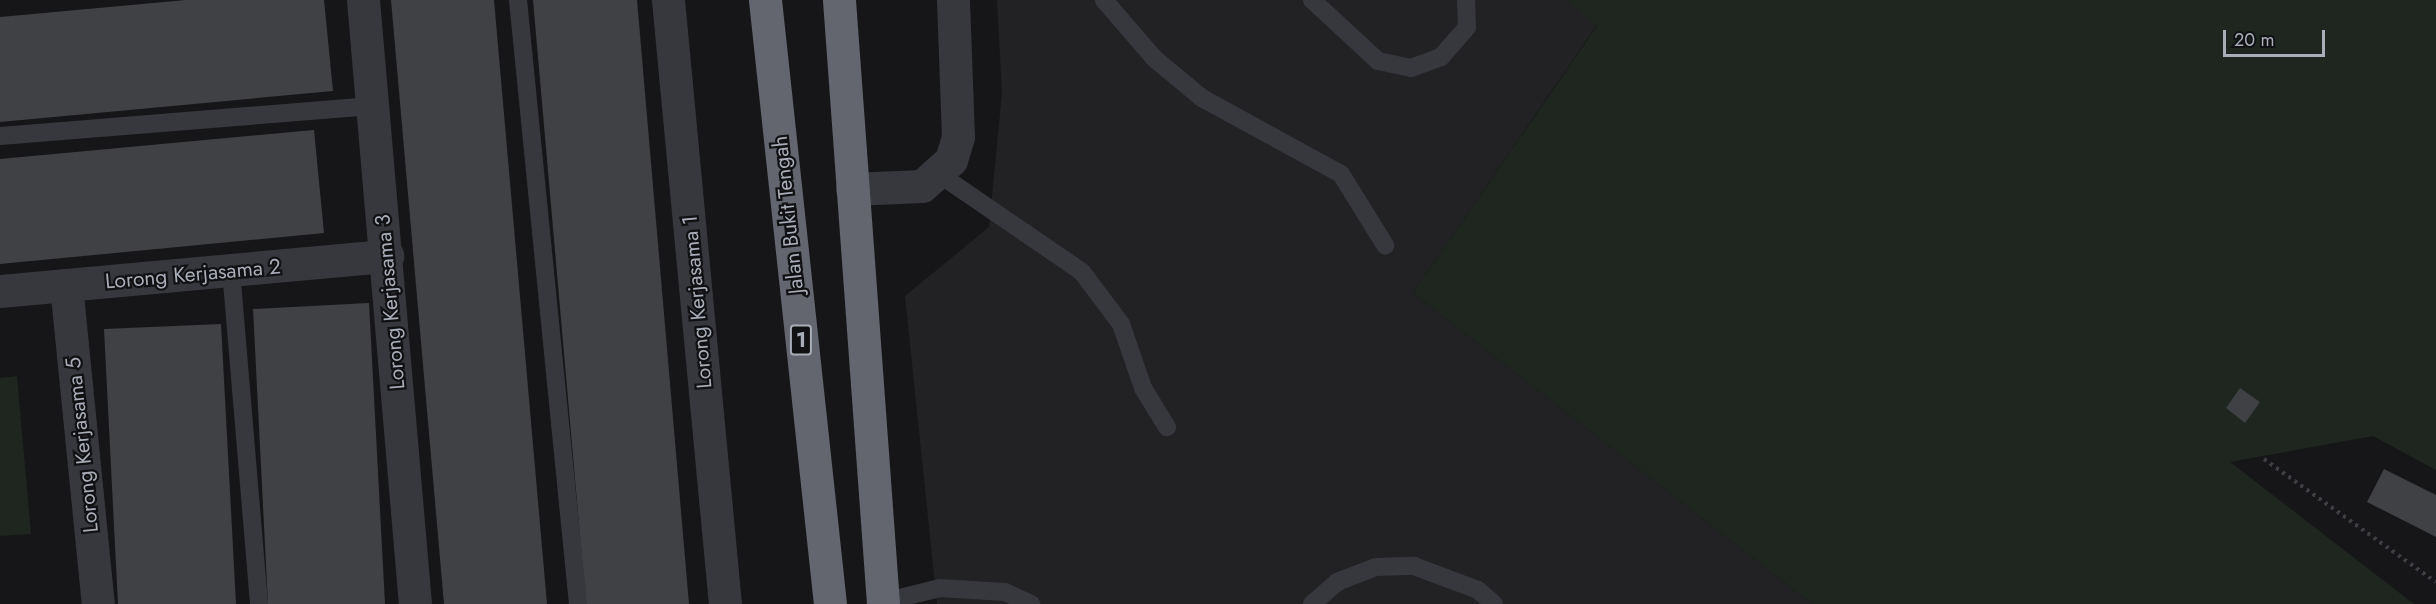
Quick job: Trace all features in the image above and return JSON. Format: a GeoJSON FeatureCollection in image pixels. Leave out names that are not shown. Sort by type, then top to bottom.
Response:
{"type":"FeatureCollection","features":[{"type":"Feature","properties":{"kind":"highway"},"geometry":{"type":"LineString","coordinates":[[839,0],[883,603]]}},
{"type":"Feature","properties":{"kind":"highway"},"geometry":{"type":"LineString","coordinates":[[847,120],[850,0]]}},
{"type":"Feature","properties":{"kind":"highway","name":"Jalan Bukit Tengah"},"geometry":{"type":"LineString","coordinates":[[765,4],[830,604]]}},
{"type":"Feature","properties":{"kind":"street","name":"Lorong Kerjasama 3"},"geometry":{"type":"LineString","coordinates":[[363,0],[387,256],[415,604]]}},
{"type":"Feature","properties":{"kind":"street","name":"Lorong Kerjasama 1"},"geometry":{"type":"LineString","coordinates":[[668,0],[725,604]]}},
{"type":"Feature","properties":{"kind":"street"},"geometry":{"type":"LineString","coordinates":[[852,189],[922,186],[939,174],[951,160],[957,136],[953,0]]}},
{"type":"Feature","properties":{"kind":"street","name":"Lorong Kerjasama 2"},"geometry":{"type":"LineString","coordinates":[[0,291],[387,256]]}},
{"type":"Feature","properties":{"kind":"street","name":"Lorong Kerjasama 5"},"geometry":{"type":"LineString","coordinates":[[66,285],[98,604]]}},
{"type":"Feature","properties":{"kind":"lane"},"geometry":{"type":"LineString","coordinates":[[518,0],[578,604]]}},
{"type":"Feature","properties":{"kind":"lane"},"geometry":{"type":"LineString","coordinates":[[1104,0],[1155,59],[1202,98],[1341,174],[1385,245]]}},
{"type":"Feature","properties":{"kind":"lane"},"geometry":{"type":"LineString","coordinates":[[1312,0],[1378,61],[1412,68],[1441,57],[1467,27],[1466,0]]}},
{"type":"Feature","properties":{"kind":"lane"},"geometry":{"type":"LineString","coordinates":[[0,135],[372,106]]}},
{"type":"Feature","properties":{"kind":"lane"},"geometry":{"type":"LineString","coordinates":[[939,174],[1082,272],[1121,324],[1143,388],[1167,427]]}},
{"type":"Feature","properties":{"kind":"lane"},"geometry":{"type":"LineString","coordinates":[[231,270],[259,604]]}},
{"type":"Feature","properties":{"kind":"lane"},"geometry":{"type":"LineString","coordinates":[[1312,604],[1337,582],[1376,567],[1414,566],[1478,590],[1494,604]]}},
{"type":"Feature","properties":{"kind":"lane"},"geometry":{"type":"LineString","coordinates":[[883,603],[940,588],[1005,592],[1031,604]]}},
{"type":"Feature","properties":{"kind":"path"},"geometry":{"type":"LineString","coordinates":[[2264,459],[2436,582]]}},
{"type":"Feature","properties":{"kind":"shaded area"},"geometry":{"type":"Polygon","coordinates":[[[997,0],[1567,0],[1597,25],[1413,293],[1812,604],[937,604],[905,296],[989,227],[1002,93],[997,0]]]}},
{"type":"Feature","properties":{"kind":"shaded area"},"geometry":{"type":"Polygon","coordinates":[[[1567,0],[2436,0],[2436,470],[2373,436],[2230,462],[2414,604],[1812,604],[1413,293],[1597,26],[1567,0]]]}},
{"type":"Feature","properties":{"kind":"shaded area"},"geometry":{"type":"Polygon","coordinates":[[[17,376],[31,534],[0,536],[0,378],[17,376]]]}},
{"type":"Feature","properties":{"kind":"building"},"geometry":{"type":"Polygon","coordinates":[[[186,0],[324,0],[333,91],[0,122],[0,17],[186,0]]]}},
{"type":"Feature","properties":{"kind":"building"},"geometry":{"type":"Polygon","coordinates":[[[391,0],[494,0],[547,604],[444,604],[391,0]]]}},
{"type":"Feature","properties":{"kind":"building"},"geometry":{"type":"Polygon","coordinates":[[[533,0],[637,0],[689,604],[586,604],[533,0]]]}},
{"type":"Feature","properties":{"kind":"building"},"geometry":{"type":"Polygon","coordinates":[[[314,130],[324,233],[0,264],[0,159],[314,130]]]}},
{"type":"Feature","properties":{"kind":"building"},"geometry":{"type":"Polygon","coordinates":[[[369,303],[385,604],[268,604],[253,309],[369,303]]]}},
{"type":"Feature","properties":{"kind":"building"},"geometry":{"type":"Polygon","coordinates":[[[221,324],[236,604],[118,604],[104,329],[221,324]]]}},
{"type":"Feature","properties":{"kind":"building"},"geometry":{"type":"Polygon","coordinates":[[[2240,388],[2260,402],[2245,423],[2226,408],[2240,388]]]}},
{"type":"Feature","properties":{"kind":"building"},"geometry":{"type":"Polygon","coordinates":[[[2384,469],[2436,495],[2436,537],[2367,502],[2384,469]]]}}]}
